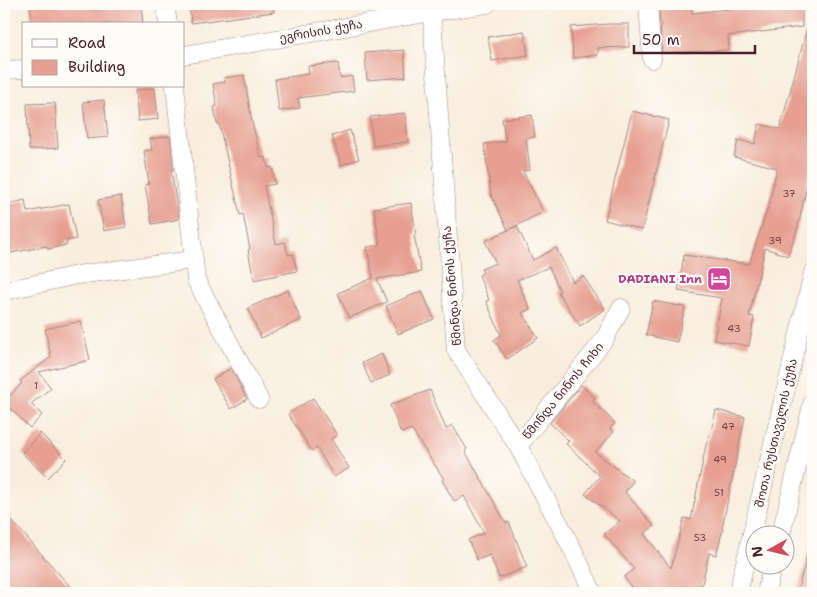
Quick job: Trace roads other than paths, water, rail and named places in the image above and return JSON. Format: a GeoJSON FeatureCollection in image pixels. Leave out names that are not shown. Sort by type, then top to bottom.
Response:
{"type":"FeatureCollection","features":[{"type":"Feature","properties":{"kind":"street"},"geometry":{"type":"LineString","coordinates":[[165,4],[168,22]]}},
{"type":"Feature","properties":{"kind":"street","name":"ეგრისის ქუჩა"},"geometry":{"type":"LineString","coordinates":[[185,55],[431,8],[487,4]]}},
{"type":"Feature","properties":{"kind":"street"},"geometry":{"type":"LineString","coordinates":[[648,4],[652,59]]}},
{"type":"Feature","properties":{"kind":"street","name":"წმინდა ნინოს ქუჩა"},"geometry":{"type":"LineString","coordinates":[[431,8],[456,350],[518,446],[574,552],[592,593]]}},
{"type":"Feature","properties":{"kind":"street"},"geometry":{"type":"LineString","coordinates":[[4,70],[22,69]]}},
{"type":"Feature","properties":{"kind":"street"},"geometry":{"type":"LineString","coordinates":[[175,88],[196,280],[258,399]]}},
{"type":"Feature","properties":{"kind":"street"},"geometry":{"type":"LineString","coordinates":[[4,291],[77,275],[193,260]]}},
{"type":"Feature","properties":{"kind":"street","name":"შოთა რუსთაველის ქუჩა"},"geometry":{"type":"LineString","coordinates":[[738,593],[813,273]]}},
{"type":"Feature","properties":{"kind":"street","name":"წმინდა ნინოს ჩიხი"},"geometry":{"type":"LineString","coordinates":[[518,446],[604,340],[621,308]]}},
{"type":"Feature","properties":{"kind":"street"},"geometry":{"type":"LineString","coordinates":[[783,524],[813,401]]}},
{"type":"Feature","properties":{"kind":"street"},"geometry":{"type":"LineString","coordinates":[[766,593],[771,574]]}},
{"type":"Feature","properties":{"kind":"place","name":"DADIANI Inn"},"geometry":{"type":"Point","coordinates":[719,279]}}]}
